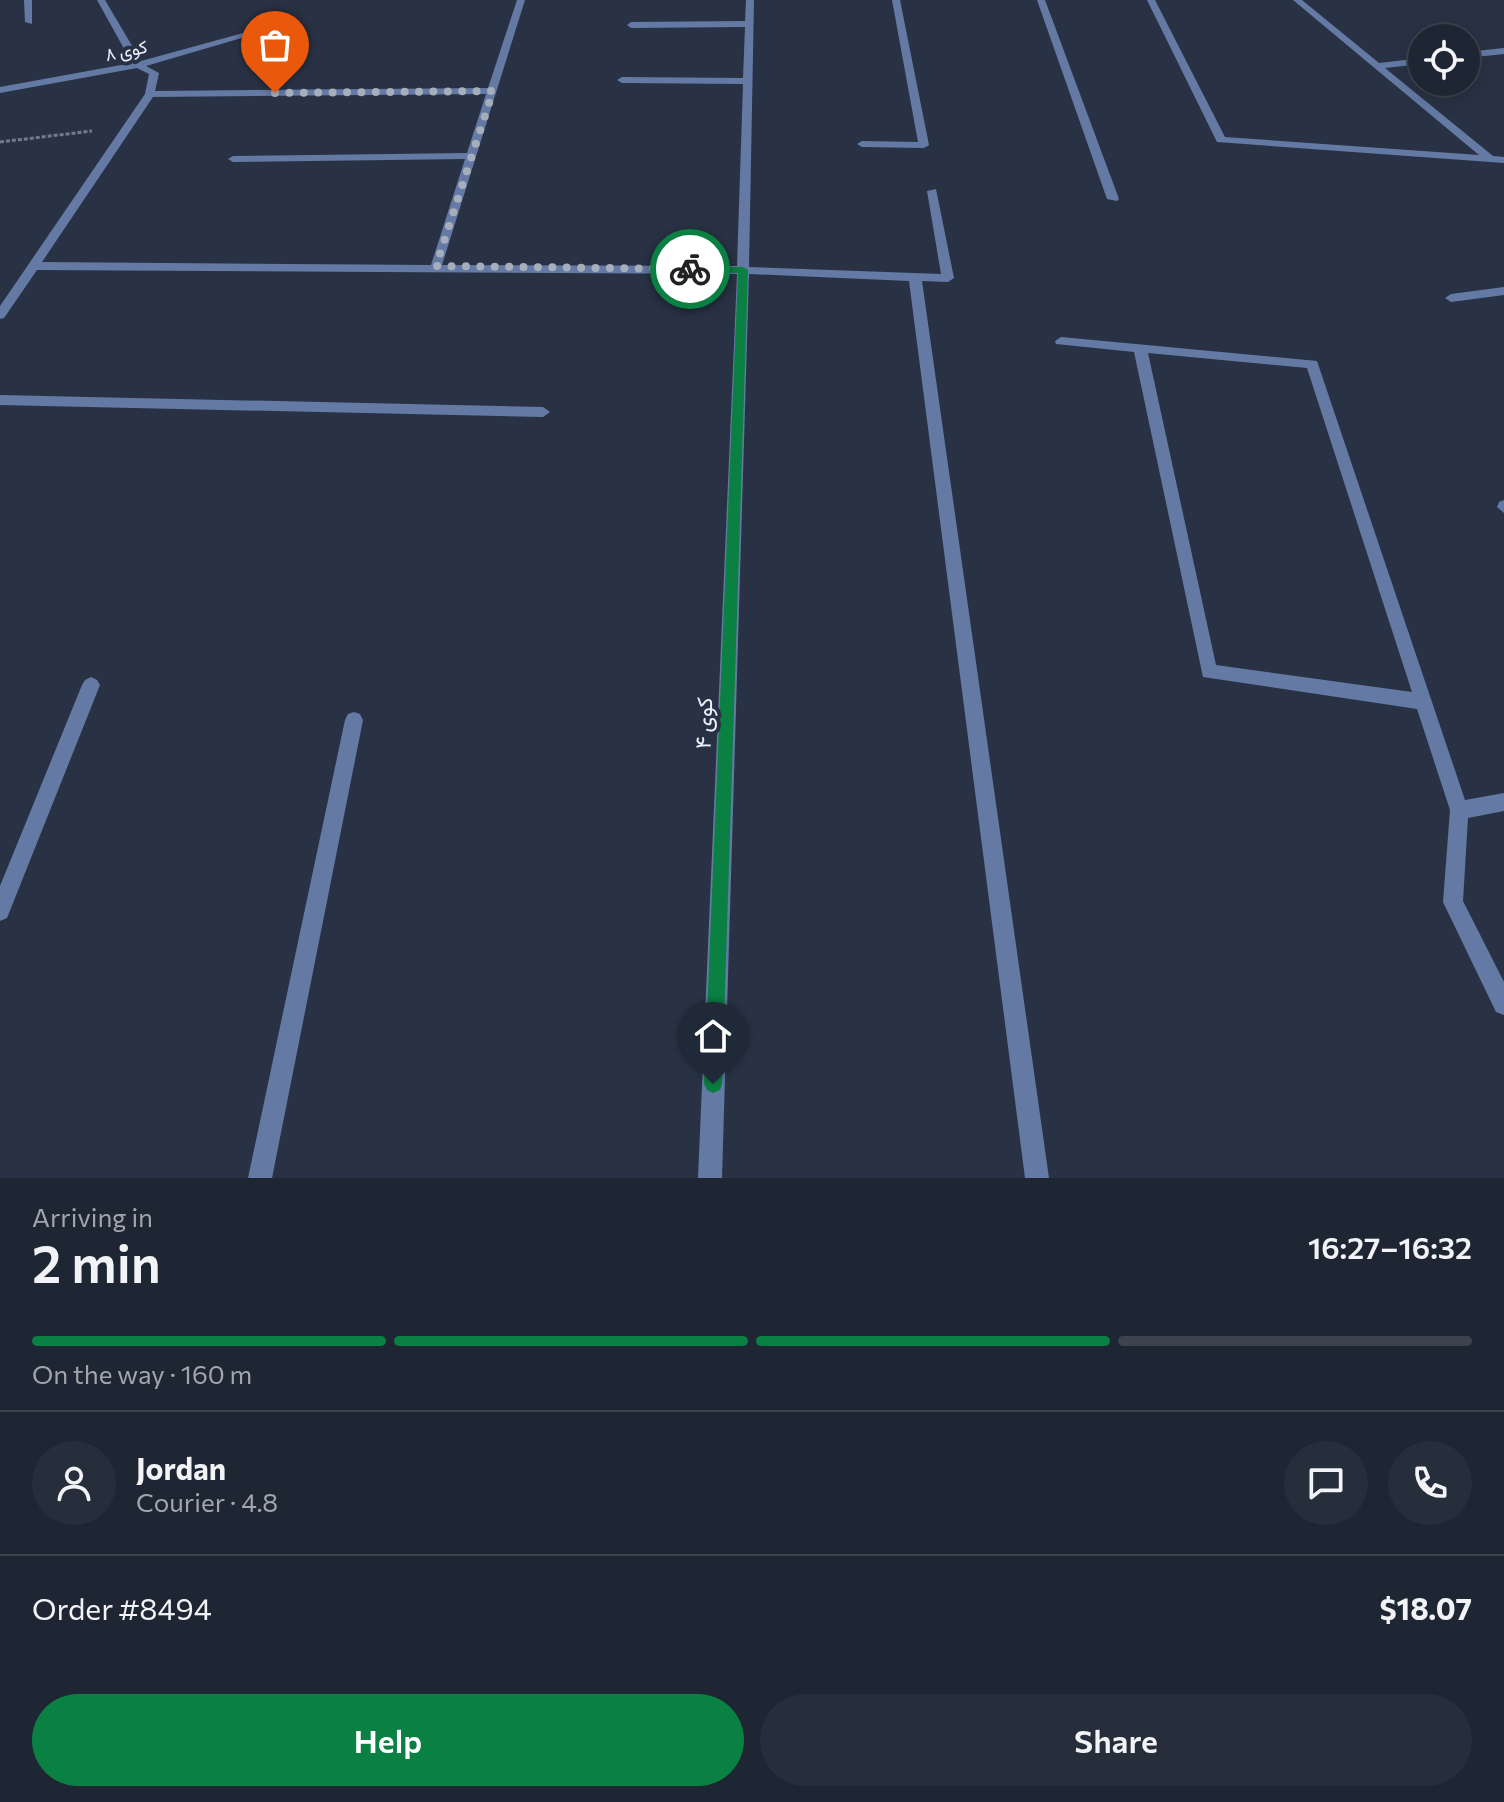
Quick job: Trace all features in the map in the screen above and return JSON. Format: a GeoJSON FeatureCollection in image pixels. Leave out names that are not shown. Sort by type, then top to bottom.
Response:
{"type":"FeatureCollection","features":[{"type":"Feature","properties":{"kind":"street"},"geometry":{"type":"LineString","coordinates":[[29,22],[30,0]]}},
{"type":"Feature","properties":{"kind":"street"},"geometry":{"type":"LineString","coordinates":[[0,315],[150,94],[154,73],[138,65],[101,0]]}},
{"type":"Feature","properties":{"kind":"street"},"geometry":{"type":"LineString","coordinates":[[436,266],[521,0]]}},
{"type":"Feature","properties":{"kind":"street","name":"کوی ۴"},"geometry":{"type":"LineString","coordinates":[[710,1178],[750,0]]}},
{"type":"Feature","properties":{"kind":"street"},"geometry":{"type":"LineString","coordinates":[[862,144],[924,145],[896,0]]}},
{"type":"Feature","properties":{"kind":"street"},"geometry":{"type":"LineString","coordinates":[[1041,0],[1113,199]]}},
{"type":"Feature","properties":{"kind":"street"},"geometry":{"type":"LineString","coordinates":[[1151,0],[1221,140],[1501,163]]}},
{"type":"Feature","properties":{"kind":"street"},"geometry":{"type":"LineString","coordinates":[[1297,0],[1501,163]]}},
{"type":"Feature","properties":{"kind":"street"},"geometry":{"type":"LineString","coordinates":[[631,25],[750,24]]}},
{"type":"Feature","properties":{"kind":"street","name":"کوی ۸"},"geometry":{"type":"LineString","coordinates":[[0,90],[138,65],[258,32]]}},
{"type":"Feature","properties":{"kind":"street"},"geometry":{"type":"LineString","coordinates":[[1480,54],[1504,51]]}},
{"type":"Feature","properties":{"kind":"street"},"geometry":{"type":"LineString","coordinates":[[1376,66],[1408,63]]}},
{"type":"Feature","properties":{"kind":"street"},"geometry":{"type":"LineString","coordinates":[[622,80],[746,81]]}},
{"type":"Feature","properties":{"kind":"street"},"geometry":{"type":"LineString","coordinates":[[150,94],[493,91]]}},
{"type":"Feature","properties":{"kind":"street"},"geometry":{"type":"LineString","coordinates":[[233,159],[472,156]]}},
{"type":"Feature","properties":{"kind":"street"},"geometry":{"type":"LineString","coordinates":[[32,266],[743,270],[948,278],[932,191]]}},
{"type":"Feature","properties":{"kind":"street"},"geometry":{"type":"LineString","coordinates":[[915,277],[1037,1178]]}},
{"type":"Feature","properties":{"kind":"street"},"geometry":{"type":"LineString","coordinates":[[1451,298],[1504,291]]}},
{"type":"Feature","properties":{"kind":"street"},"geometry":{"type":"LineString","coordinates":[[1061,341],[1312,364],[1459,810],[1453,902],[1504,1004]]}},
{"type":"Feature","properties":{"kind":"street"},"geometry":{"type":"LineString","coordinates":[[1140,348],[1209,672],[1424,702]]}},
{"type":"Feature","properties":{"kind":"street"},"geometry":{"type":"LineString","coordinates":[[0,400],[543,412]]}},
{"type":"Feature","properties":{"kind":"street"},"geometry":{"type":"LineString","coordinates":[[0,911],[91,685]]}},
{"type":"Feature","properties":{"kind":"street"},"geometry":{"type":"LineString","coordinates":[[260,1178],[354,720]]}},
{"type":"Feature","properties":{"kind":"street"},"geometry":{"type":"LineString","coordinates":[[1459,810],[1504,802]]}},
{"type":"Feature","properties":{"kind":"path"},"geometry":{"type":"LineString","coordinates":[[0,142],[125,127]]}},
{"type":"Feature","properties":{"kind":"way so far"},"geometry":{"type":"LineString","coordinates":[[275,93],[493,91],[436,266],[690,269]]}},
{"type":"Feature","properties":{"kind":"route"},"geometry":{"type":"LineString","coordinates":[[690,269],[743,270],[713,1084]]}}]}
